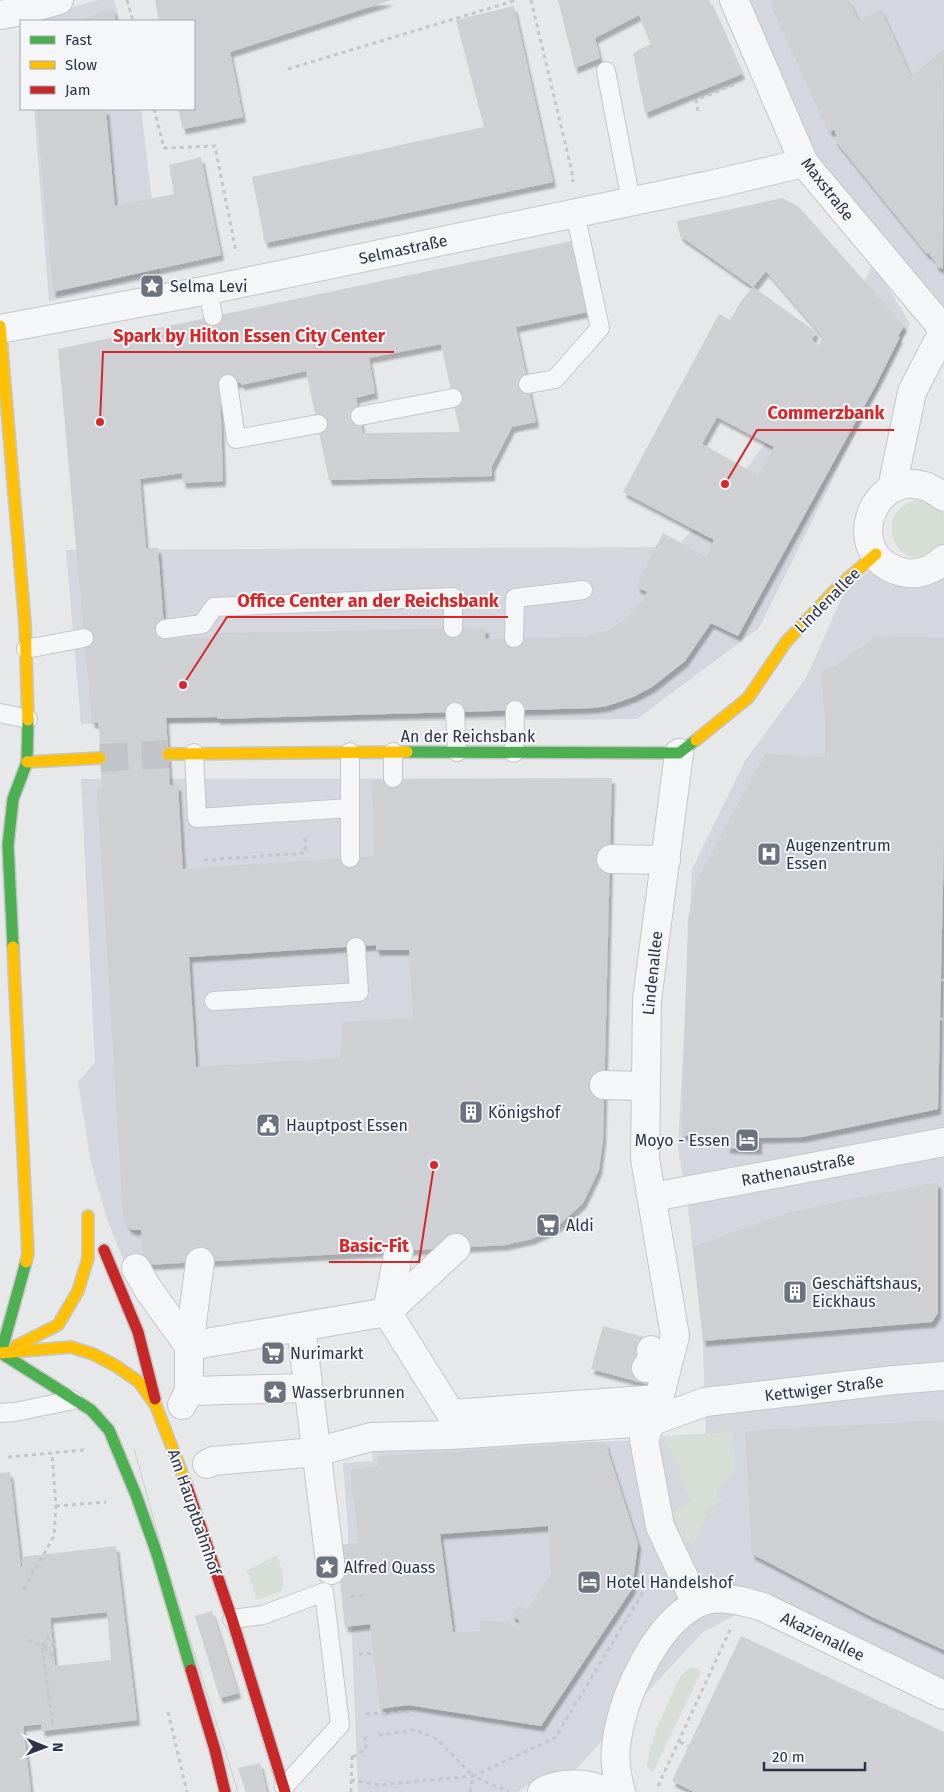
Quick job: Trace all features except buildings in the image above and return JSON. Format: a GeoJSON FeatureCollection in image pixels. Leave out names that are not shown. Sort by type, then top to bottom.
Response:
{"type":"FeatureCollection","features":[{"type":"Feature","properties":{"kind":"street"},"geometry":{"type":"LineString","coordinates":[[0,15],[18,12],[59,0]]}},
{"type":"Feature","properties":{"kind":"street","name":"Maxstraße"},"geometry":{"type":"LineString","coordinates":[[734,0],[804,163],[944,330]]}},
{"type":"Feature","properties":{"kind":"street","name":"Selmastraße"},"geometry":{"type":"LineString","coordinates":[[0,328],[210,303],[242,283],[715,184],[804,163]]}},
{"type":"Feature","properties":{"kind":"street"},"geometry":{"type":"LineString","coordinates":[[0,328],[5,471],[25,624],[28,719],[27,762],[13,799],[8,845],[28,1254],[0,1353]]}},
{"type":"Feature","properties":{"kind":"street"},"geometry":{"type":"LineString","coordinates":[[892,488],[912,392],[944,330]]}},
{"type":"Feature","properties":{"kind":"street"},"geometry":{"type":"LineString","coordinates":[[942,566],[916,573],[893,569],[876,554],[869,540],[868,525],[872,510],[880,497],[892,488],[906,484],[920,484],[934,489],[944,497]]}},
{"type":"Feature","properties":{"kind":"street","name":"Lindenallee"},"geometry":{"type":"LineString","coordinates":[[651,1420],[652,1360],[675,1336],[653,1197],[645,1159],[647,1000],[679,753],[748,698],[786,642],[839,586],[876,554]]}},
{"type":"Feature","properties":{"kind":"street","name":"An der Reichsbank"},"geometry":{"type":"LineString","coordinates":[[168,754],[350,752],[679,753]]}},
{"type":"Feature","properties":{"kind":"street"},"geometry":{"type":"LineString","coordinates":[[27,762],[100,758]]}},
{"type":"Feature","properties":{"kind":"street"},"geometry":{"type":"LineString","coordinates":[[611,859],[666,860]]}},
{"type":"Feature","properties":{"kind":"street"},"geometry":{"type":"LineString","coordinates":[[604,1085],[646,1086]]}},
{"type":"Feature","properties":{"kind":"street","name":"Rathenaustraße"},"geometry":{"type":"LineString","coordinates":[[653,1197],[944,1142]]}},
{"type":"Feature","properties":{"kind":"street"},"geometry":{"type":"LineString","coordinates":[[0,1353],[58,1325],[78,1291],[88,1258],[88,1216]]}},
{"type":"Feature","properties":{"kind":"street"},"geometry":{"type":"LineString","coordinates":[[188,1346],[387,1312],[456,1248]]}},
{"type":"Feature","properties":{"kind":"street"},"geometry":{"type":"LineString","coordinates":[[104,1250],[138,1332],[176,1401]]}},
{"type":"Feature","properties":{"kind":"street"},"geometry":{"type":"LineString","coordinates":[[398,1250],[387,1312],[448,1439]]}},
{"type":"Feature","properties":{"kind":"street"},"geometry":{"type":"LineString","coordinates":[[176,1401],[188,1346],[200,1262]]}},
{"type":"Feature","properties":{"kind":"street"},"geometry":{"type":"LineString","coordinates":[[140,1284],[188,1346]]}},
{"type":"Feature","properties":{"kind":"street"},"geometry":{"type":"LineString","coordinates":[[301,1327],[331,1570]]}},
{"type":"Feature","properties":{"kind":"street","name":"Am Hauptbahnhof"},"geometry":{"type":"LineString","coordinates":[[0,1353],[72,1347],[116,1366],[139,1382],[176,1401],[183,1474],[232,1619],[285,1790]]}},
{"type":"Feature","properties":{"kind":"street"},"geometry":{"type":"LineString","coordinates":[[0,1353],[90,1410],[109,1430],[158,1554],[225,1792]]}},
{"type":"Feature","properties":{"kind":"street","name":"Kettwiger Straße"},"geometry":{"type":"LineString","coordinates":[[207,1464],[213,1461],[316,1452],[371,1437],[448,1439],[507,1430],[651,1420],[705,1402],[944,1376]]}},
{"type":"Feature","properties":{"kind":"street"},"geometry":{"type":"LineString","coordinates":[[176,1401],[308,1388]]}},
{"type":"Feature","properties":{"kind":"street"},"geometry":{"type":"LineString","coordinates":[[621,1792],[617,1775],[616,1748],[621,1716],[634,1682],[650,1652],[672,1623],[696,1603],[660,1526],[651,1420]]}},
{"type":"Feature","properties":{"kind":"street","name":"Akazienallee"},"geometry":{"type":"LineString","coordinates":[[696,1603],[718,1598],[744,1601],[763,1607],[944,1695]]}},
{"type":"Feature","properties":{"kind":"street"},"geometry":{"type":"LineString","coordinates":[[542,1792],[568,1784],[600,1790]]}},
{"type":"Feature","properties":{"kind":"lane"},"geometry":{"type":"LineString","coordinates":[[606,71],[631,201]]}},
{"type":"Feature","properties":{"kind":"lane"},"geometry":{"type":"LineString","coordinates":[[528,384],[556,379],[600,328],[575,213]]}},
{"type":"Feature","properties":{"kind":"lane"},"geometry":{"type":"LineString","coordinates":[[228,384],[236,439],[318,424]]}},
{"type":"Feature","properties":{"kind":"lane"},"geometry":{"type":"LineString","coordinates":[[360,416],[453,398]]}},
{"type":"Feature","properties":{"kind":"lane"},"geometry":{"type":"LineString","coordinates":[[514,638],[515,598],[582,590]]}},
{"type":"Feature","properties":{"kind":"lane"},"geometry":{"type":"LineString","coordinates":[[165,629],[202,624],[214,607],[452,597],[452,628]]}},
{"type":"Feature","properties":{"kind":"lane"},"geometry":{"type":"LineString","coordinates":[[26,649],[84,638]]}},
{"type":"Feature","properties":{"kind":"lane"},"geometry":{"type":"LineString","coordinates":[[514,753],[515,710]]}},
{"type":"Feature","properties":{"kind":"lane"},"geometry":{"type":"LineString","coordinates":[[455,712],[456,752]]}},
{"type":"Feature","properties":{"kind":"lane"},"geometry":{"type":"LineString","coordinates":[[0,713],[28,719]]}},
{"type":"Feature","properties":{"kind":"lane"},"geometry":{"type":"LineString","coordinates":[[350,752],[350,858]]}},
{"type":"Feature","properties":{"kind":"lane"},"geometry":{"type":"LineString","coordinates":[[393,752],[393,778]]}},
{"type":"Feature","properties":{"kind":"lane"},"geometry":{"type":"LineString","coordinates":[[194,753],[197,818],[350,808]]}},
{"type":"Feature","properties":{"kind":"lane"},"geometry":{"type":"LineString","coordinates":[[214,1001],[359,992],[356,947]]}},
{"type":"Feature","properties":{"kind":"lane"},"geometry":{"type":"LineString","coordinates":[[0,1413],[15,1412],[73,1400]]}},
{"type":"Feature","properties":{"kind":"lane"},"geometry":{"type":"LineString","coordinates":[[232,1619],[263,1615],[324,1592],[340,1725],[285,1790]]}},
{"type":"Feature","properties":{"kind":"path"},"geometry":{"type":"LineString","coordinates":[[128,0],[133,20]]}},
{"type":"Feature","properties":{"kind":"path"},"geometry":{"type":"LineString","coordinates":[[288,69],[517,0]]}},
{"type":"Feature","properties":{"kind":"path"},"geometry":{"type":"LineString","coordinates":[[531,0],[572,172],[575,213]]}},
{"type":"Feature","properties":{"kind":"path"},"geometry":{"type":"LineString","coordinates":[[698,111],[696,100],[764,71]]}},
{"type":"Feature","properties":{"kind":"path"},"geometry":{"type":"LineString","coordinates":[[154,110],[164,148],[214,146],[242,283]]}},
{"type":"Feature","properties":{"kind":"path"},"geometry":{"type":"LineString","coordinates":[[204,860],[297,854]]}},
{"type":"Feature","properties":{"kind":"path"},"geometry":{"type":"LineString","coordinates":[[8,1457],[89,1449]]}},
{"type":"Feature","properties":{"kind":"path"},"geometry":{"type":"LineString","coordinates":[[24,1588],[54,1536],[56,1506],[52,1452]]}},
{"type":"Feature","properties":{"kind":"path"},"geometry":{"type":"LineString","coordinates":[[56,1506],[113,1501]]}},
{"type":"Feature","properties":{"kind":"path"},"geometry":{"type":"LineString","coordinates":[[351,1792],[351,1780],[379,1785],[473,1776],[555,1738],[653,1577]]}},
{"type":"Feature","properties":{"kind":"path"},"geometry":{"type":"LineString","coordinates":[[658,1786],[732,1626],[696,1603]]}},
{"type":"Feature","properties":{"kind":"path"},"geometry":{"type":"LineString","coordinates":[[53,1630],[42,1647],[53,1726]]}},
{"type":"Feature","properties":{"kind":"path"},"geometry":{"type":"LineString","coordinates":[[29,1640],[56,1658]]}},
{"type":"Feature","properties":{"kind":"path"},"geometry":{"type":"LineString","coordinates":[[42,1647],[54,1644]]}},
{"type":"Feature","properties":{"kind":"path"},"geometry":{"type":"LineString","coordinates":[[168,1712],[187,1792]]}},
{"type":"Feature","properties":{"kind":"path"},"geometry":{"type":"LineString","coordinates":[[364,1713],[412,1712]]}},
{"type":"Feature","properties":{"kind":"path"},"geometry":{"type":"LineString","coordinates":[[379,1735],[415,1730],[438,1740],[473,1776],[510,1792]]}},
{"type":"Feature","properties":{"kind":"path"},"geometry":{"type":"LineString","coordinates":[[680,1742],[688,1746]]}},
{"type":"Feature","properties":{"kind":"path"},"geometry":{"type":"LineString","coordinates":[[470,1792],[473,1776]]}},
{"type":"Feature","properties":{"kind":"shaded area"},"geometry":{"type":"Polygon","coordinates":[[[98,0],[114,0],[120,20],[29,20],[98,0]]]}},
{"type":"Feature","properties":{"kind":"shaded area"},"geometry":{"type":"Polygon","coordinates":[[[735,0],[944,0],[944,324],[806,160],[735,0]]]}},
{"type":"Feature","properties":{"kind":"shaded area"},"geometry":{"type":"Polygon","coordinates":[[[34,110],[141,110],[161,277],[49,301],[34,110]]]}},
{"type":"Feature","properties":{"kind":"shaded area"},"geometry":{"type":"Polygon","coordinates":[[[874,263],[910,324],[759,628],[637,719],[81,724],[66,550],[677,547],[747,468],[806,387],[874,263]]]}},
{"type":"Feature","properties":{"kind":"shaded area"},"geometry":{"type":"Polygon","coordinates":[[[916,500],[936,506],[944,515],[943,546],[934,554],[920,558],[909,556],[899,549],[891,528],[894,517],[902,507],[916,500]]]}},
{"type":"Feature","properties":{"kind":"shaded area"},"geometry":{"type":"Polygon","coordinates":[[[882,562],[937,568],[944,579],[944,1700],[755,1605],[703,1632],[565,1781],[546,1774],[517,1792],[358,1792],[348,1532],[343,1463],[373,1461],[372,1449],[644,1440],[706,1436],[703,1341],[687,1199],[678,1149],[692,869],[745,761],[807,676],[846,588],[882,562]]]}},
{"type":"Feature","properties":{"kind":"shaded area"},"geometry":{"type":"Polygon","coordinates":[[[612,778],[601,1159],[599,1170],[583,1203],[556,1228],[532,1239],[505,1245],[144,1265],[128,1271],[107,1219],[91,1163],[78,1082],[95,1062],[81,779],[612,778]]]}},
{"type":"Feature","properties":{"kind":"shaded area"},"geometry":{"type":"Polygon","coordinates":[[[733,1432],[735,1471],[716,1490],[717,1495],[722,1501],[702,1511],[704,1515],[707,1514],[693,1547],[692,1544],[678,1538],[662,1516],[691,1502],[678,1472],[681,1472],[661,1436],[733,1432]]]}},
{"type":"Feature","properties":{"kind":"shaded area"},"geometry":{"type":"Polygon","coordinates":[[[276,1556],[283,1573],[281,1591],[257,1600],[247,1570],[276,1556]]]}},
{"type":"Feature","properties":{"kind":"shaded area"},"geometry":{"type":"Polygon","coordinates":[[[689,1668],[695,1668],[701,1672],[653,1772],[647,1767],[649,1752],[657,1728],[680,1676],[689,1668]]]}},
{"type":"Feature","properties":{"kind":"tunnel"},"geometry":{"type":"LineString","coordinates":[[100,758],[168,754]]}},
{"type":"Feature","properties":{"kind":"tram line"},"geometry":{"type":"LineString","coordinates":[[167,1442],[279,1792]]}},
{"type":"Feature","properties":{"kind":"tram line"},"geometry":{"type":"LineString","coordinates":[[134,1449],[164,1556],[238,1792]]}},
{"type":"Feature","properties":{"kind":"traffic: fast"},"geometry":{"type":"LineString","coordinates":[[13,947],[8,845],[13,799],[27,762],[28,720]]}},
{"type":"Feature","properties":{"kind":"traffic: fast"},"geometry":{"type":"LineString","coordinates":[[407,752],[679,753],[696,740]]}},
{"type":"Feature","properties":{"kind":"traffic: fast"},"geometry":{"type":"LineString","coordinates":[[1,1353],[26,1262]]}},
{"type":"Feature","properties":{"kind":"traffic: fast"},"geometry":{"type":"LineString","coordinates":[[1,1353],[91,1410],[109,1430],[136,1495],[157,1554],[191,1670]]}},
{"type":"Feature","properties":{"kind":"traffic: slow"},"geometry":{"type":"LineString","coordinates":[[0,326],[25,624],[28,720]]}},
{"type":"Feature","properties":{"kind":"traffic: slow"},"geometry":{"type":"LineString","coordinates":[[696,740],[748,698],[786,642],[839,586],[876,554]]}},
{"type":"Feature","properties":{"kind":"traffic: slow"},"geometry":{"type":"LineString","coordinates":[[168,754],[407,752]]}},
{"type":"Feature","properties":{"kind":"traffic: slow"},"geometry":{"type":"LineString","coordinates":[[27,762],[100,758]]}},
{"type":"Feature","properties":{"kind":"traffic: slow"},"geometry":{"type":"LineString","coordinates":[[13,947],[28,1254],[26,1262]]}},
{"type":"Feature","properties":{"kind":"traffic: slow"},"geometry":{"type":"LineString","coordinates":[[16,1346],[58,1325],[78,1291],[88,1258],[88,1216]]}},
{"type":"Feature","properties":{"kind":"traffic: slow"},"geometry":{"type":"LineString","coordinates":[[0,1353],[71,1347],[93,1354],[116,1366],[139,1382],[156,1406],[185,1481]]}},
{"type":"Feature","properties":{"kind":"traffic: jam"},"geometry":{"type":"LineString","coordinates":[[104,1250],[138,1332],[155,1399]]}},
{"type":"Feature","properties":{"kind":"traffic: jam"},"geometry":{"type":"LineString","coordinates":[[185,1481],[232,1619],[285,1792]]}},
{"type":"Feature","properties":{"kind":"traffic: jam"},"geometry":{"type":"LineString","coordinates":[[191,1670],[215,1750],[225,1792]]}},
{"type":"Feature","properties":{"kind":"place","name":"Selma Levi"},"geometry":{"type":"Point","coordinates":[152,286]}},
{"type":"Feature","properties":{"kind":"place","name":"Spark by Hilton Essen City Center"},"geometry":{"type":"Point","coordinates":[100,422]}},
{"type":"Feature","properties":{"kind":"place","name":"Commerzbank"},"geometry":{"type":"Point","coordinates":[725,484]}},
{"type":"Feature","properties":{"kind":"place","name":"Office Center an der Reichsbank"},"geometry":{"type":"Point","coordinates":[183,685]}},
{"type":"Feature","properties":{"kind":"place","name":"Augenzentrum Essen"},"geometry":{"type":"Point","coordinates":[769,854]}},
{"type":"Feature","properties":{"kind":"place","name":"Königshof"},"geometry":{"type":"Point","coordinates":[471,1112]}},
{"type":"Feature","properties":{"kind":"place","name":"Hauptpost Essen"},"geometry":{"type":"Point","coordinates":[268,1125]}},
{"type":"Feature","properties":{"kind":"place","name":"Moyo - Essen"},"geometry":{"type":"Point","coordinates":[747,1140]}},
{"type":"Feature","properties":{"kind":"place","name":"Basic-Fit"},"geometry":{"type":"Point","coordinates":[434,1165]}},
{"type":"Feature","properties":{"kind":"place","name":"Aldi"},"geometry":{"type":"Point","coordinates":[548,1225]}},
{"type":"Feature","properties":{"kind":"place","name":"Geschäftshaus, Eickhaus"},"geometry":{"type":"Point","coordinates":[795,1292]}},
{"type":"Feature","properties":{"kind":"place","name":"Nurimarkt"},"geometry":{"type":"Point","coordinates":[273,1353]}},
{"type":"Feature","properties":{"kind":"place","name":"Wasserbrunnen"},"geometry":{"type":"Point","coordinates":[275,1392]}},
{"type":"Feature","properties":{"kind":"place","name":"Alfred Quass"},"geometry":{"type":"Point","coordinates":[327,1567]}},
{"type":"Feature","properties":{"kind":"place","name":"Hotel Handelshof"},"geometry":{"type":"Point","coordinates":[589,1582]}}]}
